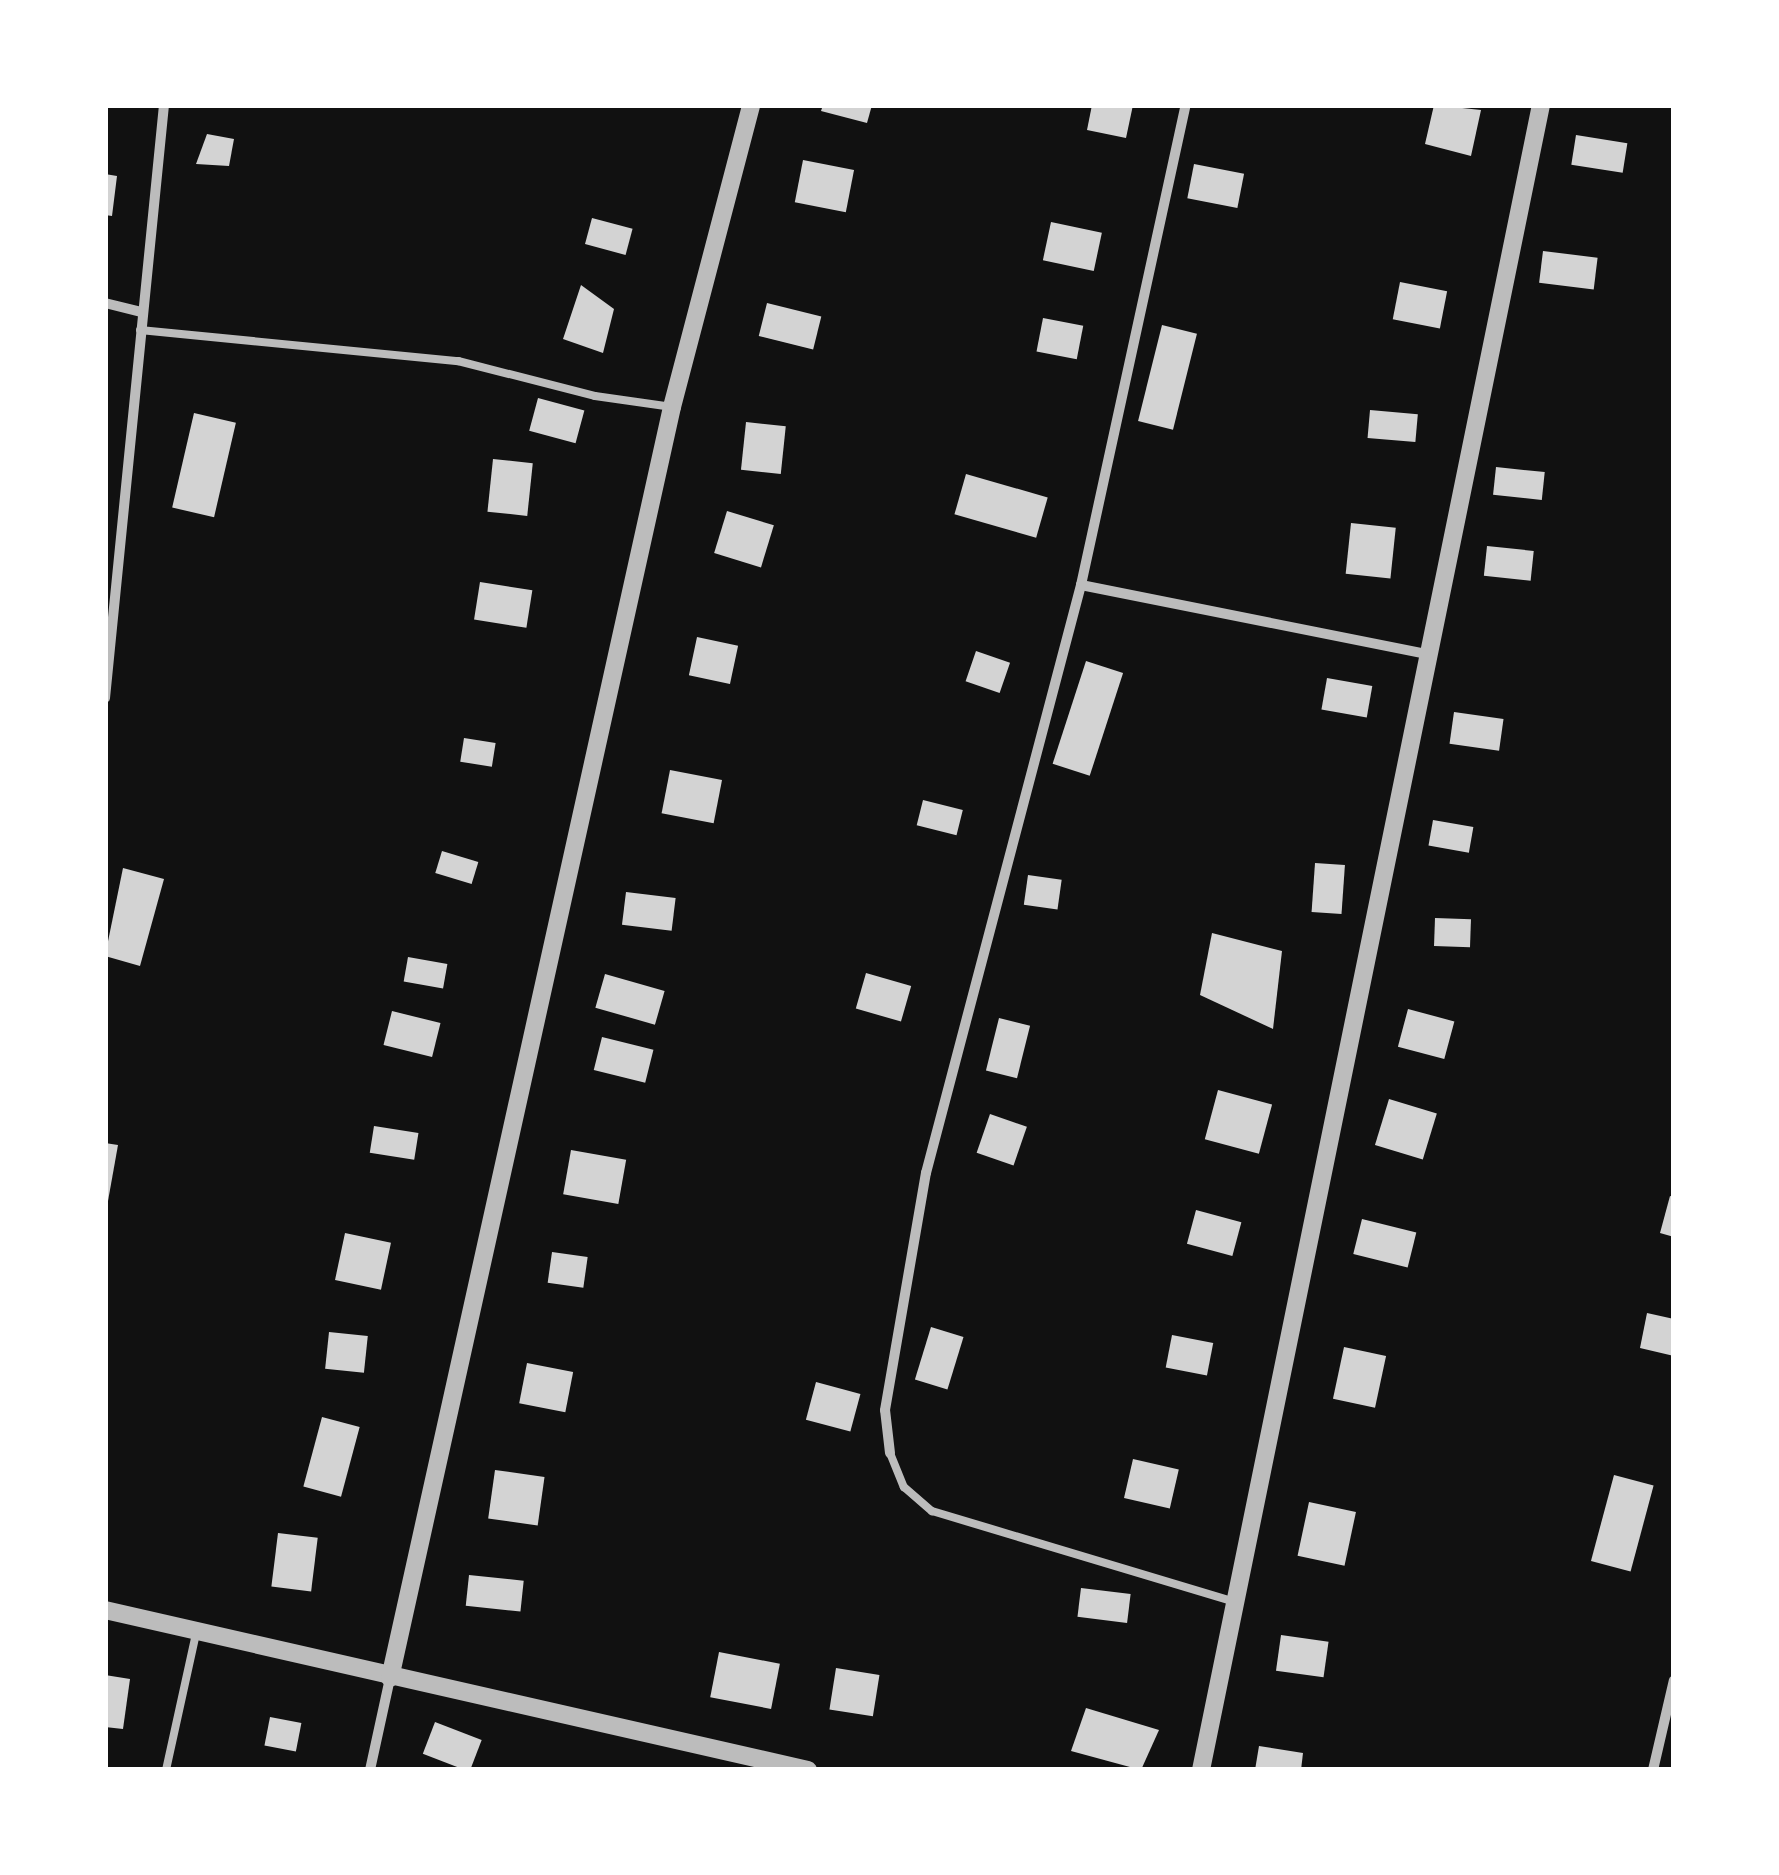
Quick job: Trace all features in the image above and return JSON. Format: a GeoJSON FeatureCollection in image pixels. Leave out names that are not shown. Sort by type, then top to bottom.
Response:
{"type":"FeatureCollection","features":[{"type":"Feature","properties":{"kind":"street"},"geometry":{"type":"LineString","coordinates":[[105,698],[164,105]]}},
{"type":"Feature","properties":{"kind":"street"},"geometry":{"type":"LineString","coordinates":[[370,1770],[672,407],[751,105]]}},
{"type":"Feature","properties":{"kind":"street"},"geometry":{"type":"LineString","coordinates":[[890,1453],[884,1410],[926,1174],[1082,585],[1186,105]]}},
{"type":"Feature","properties":{"kind":"street"},"geometry":{"type":"LineString","coordinates":[[1202,1770],[1541,105]]}},
{"type":"Feature","properties":{"kind":"street"},"geometry":{"type":"LineString","coordinates":[[105,303],[142,312]]}},
{"type":"Feature","properties":{"kind":"street"},"geometry":{"type":"LineString","coordinates":[[1082,585],[1427,654]]}},
{"type":"Feature","properties":{"kind":"street"},"geometry":{"type":"LineString","coordinates":[[105,1610],[390,1678],[808,1770]]}},
{"type":"Feature","properties":{"kind":"street"},"geometry":{"type":"LineString","coordinates":[[1653,1770],[1674,1680]]}},
{"type":"Feature","properties":{"kind":"lane"},"geometry":{"type":"LineString","coordinates":[[140,330],[458,361],[595,396],[672,407]]}},
{"type":"Feature","properties":{"kind":"lane"},"geometry":{"type":"LineString","coordinates":[[890,1453],[904,1487],[932,1511],[1236,1602]]}},
{"type":"Feature","properties":{"kind":"lane"},"geometry":{"type":"LineString","coordinates":[[166,1770],[196,1632]]}},
{"type":"Feature","properties":{"kind":"building"},"geometry":{"type":"Polygon","coordinates":[[[823,105],[872,105],[867,123],[821,111],[823,105]]]}},
{"type":"Feature","properties":{"kind":"building"},"geometry":{"type":"Polygon","coordinates":[[[1092,105],[1133,105],[1126,138],[1087,130],[1092,105]]]}},
{"type":"Feature","properties":{"kind":"building"},"geometry":{"type":"Polygon","coordinates":[[[1434,105],[1481,110],[1471,156],[1425,144],[1434,105]]]}},
{"type":"Feature","properties":{"kind":"building"},"geometry":{"type":"Polygon","coordinates":[[[207,134],[234,139],[229,166],[196,164],[207,134]]]}},
{"type":"Feature","properties":{"kind":"building"},"geometry":{"type":"Polygon","coordinates":[[[1576,135],[1627,143],[1623,173],[1571,165],[1576,135]]]}},
{"type":"Feature","properties":{"kind":"building"},"geometry":{"type":"Polygon","coordinates":[[[803,160],[854,170],[846,212],[795,202],[803,160]]]}},
{"type":"Feature","properties":{"kind":"building"},"geometry":{"type":"Polygon","coordinates":[[[1194,164],[1244,174],[1237,208],[1187,198],[1194,164]]]}},
{"type":"Feature","properties":{"kind":"building"},"geometry":{"type":"Polygon","coordinates":[[[105,174],[117,176],[112,216],[105,215],[105,174]]]}},
{"type":"Feature","properties":{"kind":"building"},"geometry":{"type":"Polygon","coordinates":[[[592,218],[633,229],[626,255],[585,244],[592,218]]]}},
{"type":"Feature","properties":{"kind":"building"},"geometry":{"type":"Polygon","coordinates":[[[1051,222],[1102,233],[1094,271],[1043,260],[1051,222]]]}},
{"type":"Feature","properties":{"kind":"building"},"geometry":{"type":"Polygon","coordinates":[[[1543,251],[1598,258],[1594,289],[1539,283],[1543,251]]]}},
{"type":"Feature","properties":{"kind":"building"},"geometry":{"type":"Polygon","coordinates":[[[1400,282],[1447,291],[1440,328],[1393,319],[1400,282]]]}},
{"type":"Feature","properties":{"kind":"building"},"geometry":{"type":"Polygon","coordinates":[[[581,285],[614,309],[603,353],[563,339],[581,285]]]}},
{"type":"Feature","properties":{"kind":"building"},"geometry":{"type":"Polygon","coordinates":[[[767,303],[821,317],[813,350],[759,336],[767,303]]]}},
{"type":"Feature","properties":{"kind":"building"},"geometry":{"type":"Polygon","coordinates":[[[1043,318],[1083,326],[1077,359],[1037,351],[1043,318]]]}},
{"type":"Feature","properties":{"kind":"building"},"geometry":{"type":"Polygon","coordinates":[[[1162,325],[1197,334],[1173,430],[1138,421],[1162,325]]]}},
{"type":"Feature","properties":{"kind":"building"},"geometry":{"type":"Polygon","coordinates":[[[538,398],[584,410],[576,443],[529,431],[538,398]]]}},
{"type":"Feature","properties":{"kind":"building"},"geometry":{"type":"Polygon","coordinates":[[[1370,410],[1418,414],[1415,442],[1368,438],[1370,410]]]}},
{"type":"Feature","properties":{"kind":"building"},"geometry":{"type":"Polygon","coordinates":[[[194,413],[236,423],[214,517],[172,508],[194,413]]]}},
{"type":"Feature","properties":{"kind":"building"},"geometry":{"type":"Polygon","coordinates":[[[746,422],[786,426],[781,474],[741,470],[746,422]]]}},
{"type":"Feature","properties":{"kind":"building"},"geometry":{"type":"Polygon","coordinates":[[[493,459],[533,463],[527,516],[487,512],[493,459]]]}},
{"type":"Feature","properties":{"kind":"building"},"geometry":{"type":"Polygon","coordinates":[[[1496,467],[1545,472],[1542,500],[1493,495],[1496,467]]]}},
{"type":"Feature","properties":{"kind":"building"},"geometry":{"type":"Polygon","coordinates":[[[966,474],[1048,497],[1036,538],[954,514],[966,474]]]}},
{"type":"Feature","properties":{"kind":"building"},"geometry":{"type":"Polygon","coordinates":[[[727,511],[774,525],[761,567],[714,553],[727,511]]]}},
{"type":"Feature","properties":{"kind":"building"},"geometry":{"type":"Polygon","coordinates":[[[1351,523],[1396,528],[1390,578],[1346,574],[1351,523]]]}},
{"type":"Feature","properties":{"kind":"building"},"geometry":{"type":"Polygon","coordinates":[[[1487,546],[1534,551],[1531,581],[1484,576],[1487,546]]]}},
{"type":"Feature","properties":{"kind":"building"},"geometry":{"type":"Polygon","coordinates":[[[480,582],[532,590],[526,628],[474,620],[480,582]]]}},
{"type":"Feature","properties":{"kind":"building"},"geometry":{"type":"Polygon","coordinates":[[[697,637],[738,646],[730,684],[689,675],[697,637]]]}},
{"type":"Feature","properties":{"kind":"building"},"geometry":{"type":"Polygon","coordinates":[[[976,651],[1010,663],[1000,693],[966,681],[976,651]]]}},
{"type":"Feature","properties":{"kind":"building"},"geometry":{"type":"Polygon","coordinates":[[[1086,661],[1123,673],[1090,776],[1053,764],[1086,661]]]}},
{"type":"Feature","properties":{"kind":"building"},"geometry":{"type":"Polygon","coordinates":[[[1327,678],[1372,686],[1367,718],[1321,710],[1327,678]]]}},
{"type":"Feature","properties":{"kind":"building"},"geometry":{"type":"Polygon","coordinates":[[[1454,712],[1504,719],[1499,751],[1450,744],[1454,712]]]}},
{"type":"Feature","properties":{"kind":"building"},"geometry":{"type":"Polygon","coordinates":[[[464,738],[496,743],[492,767],[460,762],[464,738]]]}},
{"type":"Feature","properties":{"kind":"building"},"geometry":{"type":"Polygon","coordinates":[[[670,770],[722,780],[714,823],[662,813],[670,770]]]}},
{"type":"Feature","properties":{"kind":"building"},"geometry":{"type":"Polygon","coordinates":[[[923,800],[963,810],[956,835],[917,825],[923,800]]]}},
{"type":"Feature","properties":{"kind":"building"},"geometry":{"type":"Polygon","coordinates":[[[1433,820],[1473,827],[1469,853],[1428,846],[1433,820]]]}},
{"type":"Feature","properties":{"kind":"building"},"geometry":{"type":"Polygon","coordinates":[[[442,851],[478,862],[472,884],[435,873],[442,851]]]}},
{"type":"Feature","properties":{"kind":"building"},"geometry":{"type":"Polygon","coordinates":[[[1315,863],[1345,865],[1342,914],[1312,912],[1315,863]]]}},
{"type":"Feature","properties":{"kind":"building"},"geometry":{"type":"Polygon","coordinates":[[[123,868],[164,879],[140,966],[105,956],[123,868]]]}},
{"type":"Feature","properties":{"kind":"building"},"geometry":{"type":"Polygon","coordinates":[[[1028,875],[1062,880],[1057,909],[1024,905],[1028,875]]]}},
{"type":"Feature","properties":{"kind":"building"},"geometry":{"type":"Polygon","coordinates":[[[626,892],[676,898],[672,931],[622,925],[626,892]]]}},
{"type":"Feature","properties":{"kind":"building"},"geometry":{"type":"Polygon","coordinates":[[[1435,918],[1471,919],[1470,947],[1434,946],[1435,918]]]}},
{"type":"Feature","properties":{"kind":"building"},"geometry":{"type":"Polygon","coordinates":[[[1212,933],[1282,951],[1273,1029],[1200,995],[1212,933]]]}},
{"type":"Feature","properties":{"kind":"building"},"geometry":{"type":"Polygon","coordinates":[[[408,957],[447,964],[443,989],[404,982],[408,957]]]}},
{"type":"Feature","properties":{"kind":"building"},"geometry":{"type":"Polygon","coordinates":[[[866,973],[911,986],[901,1022],[856,1009],[866,973]]]}},
{"type":"Feature","properties":{"kind":"building"},"geometry":{"type":"Polygon","coordinates":[[[605,974],[665,991],[655,1025],[595,1008],[605,974]]]}},
{"type":"Feature","properties":{"kind":"building"},"geometry":{"type":"Polygon","coordinates":[[[1408,1009],[1454,1021],[1444,1059],[1398,1047],[1408,1009]]]}},
{"type":"Feature","properties":{"kind":"building"},"geometry":{"type":"Polygon","coordinates":[[[392,1011],[441,1023],[432,1057],[384,1045],[392,1011]]]}},
{"type":"Feature","properties":{"kind":"building"},"geometry":{"type":"Polygon","coordinates":[[[999,1018],[1030,1026],[1017,1078],[986,1070],[999,1018]]]}},
{"type":"Feature","properties":{"kind":"building"},"geometry":{"type":"Polygon","coordinates":[[[602,1037],[653,1050],[645,1083],[594,1070],[602,1037]]]}},
{"type":"Feature","properties":{"kind":"building"},"geometry":{"type":"Polygon","coordinates":[[[1218,1090],[1272,1104],[1259,1154],[1205,1139],[1218,1090]]]}},
{"type":"Feature","properties":{"kind":"building"},"geometry":{"type":"Polygon","coordinates":[[[1389,1099],[1437,1114],[1423,1160],[1375,1145],[1389,1099]]]}},
{"type":"Feature","properties":{"kind":"building"},"geometry":{"type":"Polygon","coordinates":[[[990,1114],[1027,1127],[1014,1165],[977,1153],[990,1114]]]}},
{"type":"Feature","properties":{"kind":"building"},"geometry":{"type":"Polygon","coordinates":[[[374,1126],[418,1133],[414,1160],[370,1153],[374,1126]]]}},
{"type":"Feature","properties":{"kind":"building"},"geometry":{"type":"Polygon","coordinates":[[[105,1143],[118,1145],[108,1201],[105,1200],[105,1143]]]}},
{"type":"Feature","properties":{"kind":"building"},"geometry":{"type":"Polygon","coordinates":[[[571,1150],[626,1160],[618,1204],[563,1194],[571,1150]]]}},
{"type":"Feature","properties":{"kind":"building"},"geometry":{"type":"Polygon","coordinates":[[[1670,1196],[1674,1197],[1674,1237],[1660,1233],[1670,1196]]]}},
{"type":"Feature","properties":{"kind":"building"},"geometry":{"type":"Polygon","coordinates":[[[1196,1210],[1241,1222],[1232,1256],[1187,1244],[1196,1210]]]}},
{"type":"Feature","properties":{"kind":"building"},"geometry":{"type":"Polygon","coordinates":[[[1362,1219],[1416,1233],[1408,1267],[1353,1254],[1362,1219]]]}},
{"type":"Feature","properties":{"kind":"building"},"geometry":{"type":"Polygon","coordinates":[[[345,1233],[391,1243],[381,1290],[335,1280],[345,1233]]]}},
{"type":"Feature","properties":{"kind":"building"},"geometry":{"type":"Polygon","coordinates":[[[552,1252],[588,1257],[583,1288],[548,1283],[552,1252]]]}},
{"type":"Feature","properties":{"kind":"building"},"geometry":{"type":"Polygon","coordinates":[[[1647,1313],[1674,1319],[1674,1356],[1640,1348],[1647,1313]]]}},
{"type":"Feature","properties":{"kind":"building"},"geometry":{"type":"Polygon","coordinates":[[[931,1327],[964,1337],[947,1390],[915,1380],[931,1327]]]}},
{"type":"Feature","properties":{"kind":"building"},"geometry":{"type":"Polygon","coordinates":[[[329,1332],[368,1336],[364,1373],[325,1369],[329,1332]]]}},
{"type":"Feature","properties":{"kind":"building"},"geometry":{"type":"Polygon","coordinates":[[[1172,1335],[1213,1343],[1207,1375],[1166,1367],[1172,1335]]]}},
{"type":"Feature","properties":{"kind":"building"},"geometry":{"type":"Polygon","coordinates":[[[1344,1347],[1386,1356],[1375,1408],[1333,1399],[1344,1347]]]}},
{"type":"Feature","properties":{"kind":"building"},"geometry":{"type":"Polygon","coordinates":[[[527,1363],[573,1372],[565,1412],[519,1403],[527,1363]]]}},
{"type":"Feature","properties":{"kind":"building"},"geometry":{"type":"Polygon","coordinates":[[[816,1382],[860,1394],[850,1432],[806,1420],[816,1382]]]}},
{"type":"Feature","properties":{"kind":"building"},"geometry":{"type":"Polygon","coordinates":[[[322,1417],[360,1427],[341,1497],[303,1487],[322,1417]]]}},
{"type":"Feature","properties":{"kind":"building"},"geometry":{"type":"Polygon","coordinates":[[[1133,1459],[1179,1470],[1170,1509],[1124,1498],[1133,1459]]]}},
{"type":"Feature","properties":{"kind":"building"},"geometry":{"type":"Polygon","coordinates":[[[495,1470],[545,1477],[538,1525],[488,1519],[495,1470]]]}},
{"type":"Feature","properties":{"kind":"building"},"geometry":{"type":"Polygon","coordinates":[[[1614,1475],[1654,1486],[1631,1572],[1591,1561],[1614,1475]]]}},
{"type":"Feature","properties":{"kind":"building"},"geometry":{"type":"Polygon","coordinates":[[[1309,1502],[1356,1512],[1345,1566],[1298,1556],[1309,1502]]]}},
{"type":"Feature","properties":{"kind":"building"},"geometry":{"type":"Polygon","coordinates":[[[278,1533],[318,1538],[311,1591],[271,1587],[278,1533]]]}},
{"type":"Feature","properties":{"kind":"building"},"geometry":{"type":"Polygon","coordinates":[[[469,1575],[524,1581],[520,1612],[466,1606],[469,1575]]]}},
{"type":"Feature","properties":{"kind":"building"},"geometry":{"type":"Polygon","coordinates":[[[1081,1588],[1131,1594],[1127,1623],[1077,1617],[1081,1588]]]}},
{"type":"Feature","properties":{"kind":"building"},"geometry":{"type":"Polygon","coordinates":[[[1281,1635],[1329,1642],[1324,1677],[1276,1671],[1281,1635]]]}},
{"type":"Feature","properties":{"kind":"building"},"geometry":{"type":"Polygon","coordinates":[[[719,1652],[780,1664],[771,1709],[710,1697],[719,1652]]]}},
{"type":"Feature","properties":{"kind":"building"},"geometry":{"type":"Polygon","coordinates":[[[836,1668],[879,1675],[873,1716],[829,1709],[836,1668]]]}},
{"type":"Feature","properties":{"kind":"building"},"geometry":{"type":"Polygon","coordinates":[[[105,1675],[130,1679],[123,1729],[105,1727],[105,1675]]]}},
{"type":"Feature","properties":{"kind":"building"},"geometry":{"type":"Polygon","coordinates":[[[1086,1708],[1159,1730],[1141,1770],[1071,1751],[1086,1708]]]}},
{"type":"Feature","properties":{"kind":"building"},"geometry":{"type":"Polygon","coordinates":[[[270,1717],[301,1723],[296,1752],[264,1745],[270,1717]]]}},
{"type":"Feature","properties":{"kind":"building"},"geometry":{"type":"Polygon","coordinates":[[[435,1722],[482,1740],[470,1770],[423,1754],[435,1722]]]}},
{"type":"Feature","properties":{"kind":"building"},"geometry":{"type":"Polygon","coordinates":[[[1259,1746],[1303,1753],[1301,1770],[1255,1770],[1259,1746]]]}}]}
